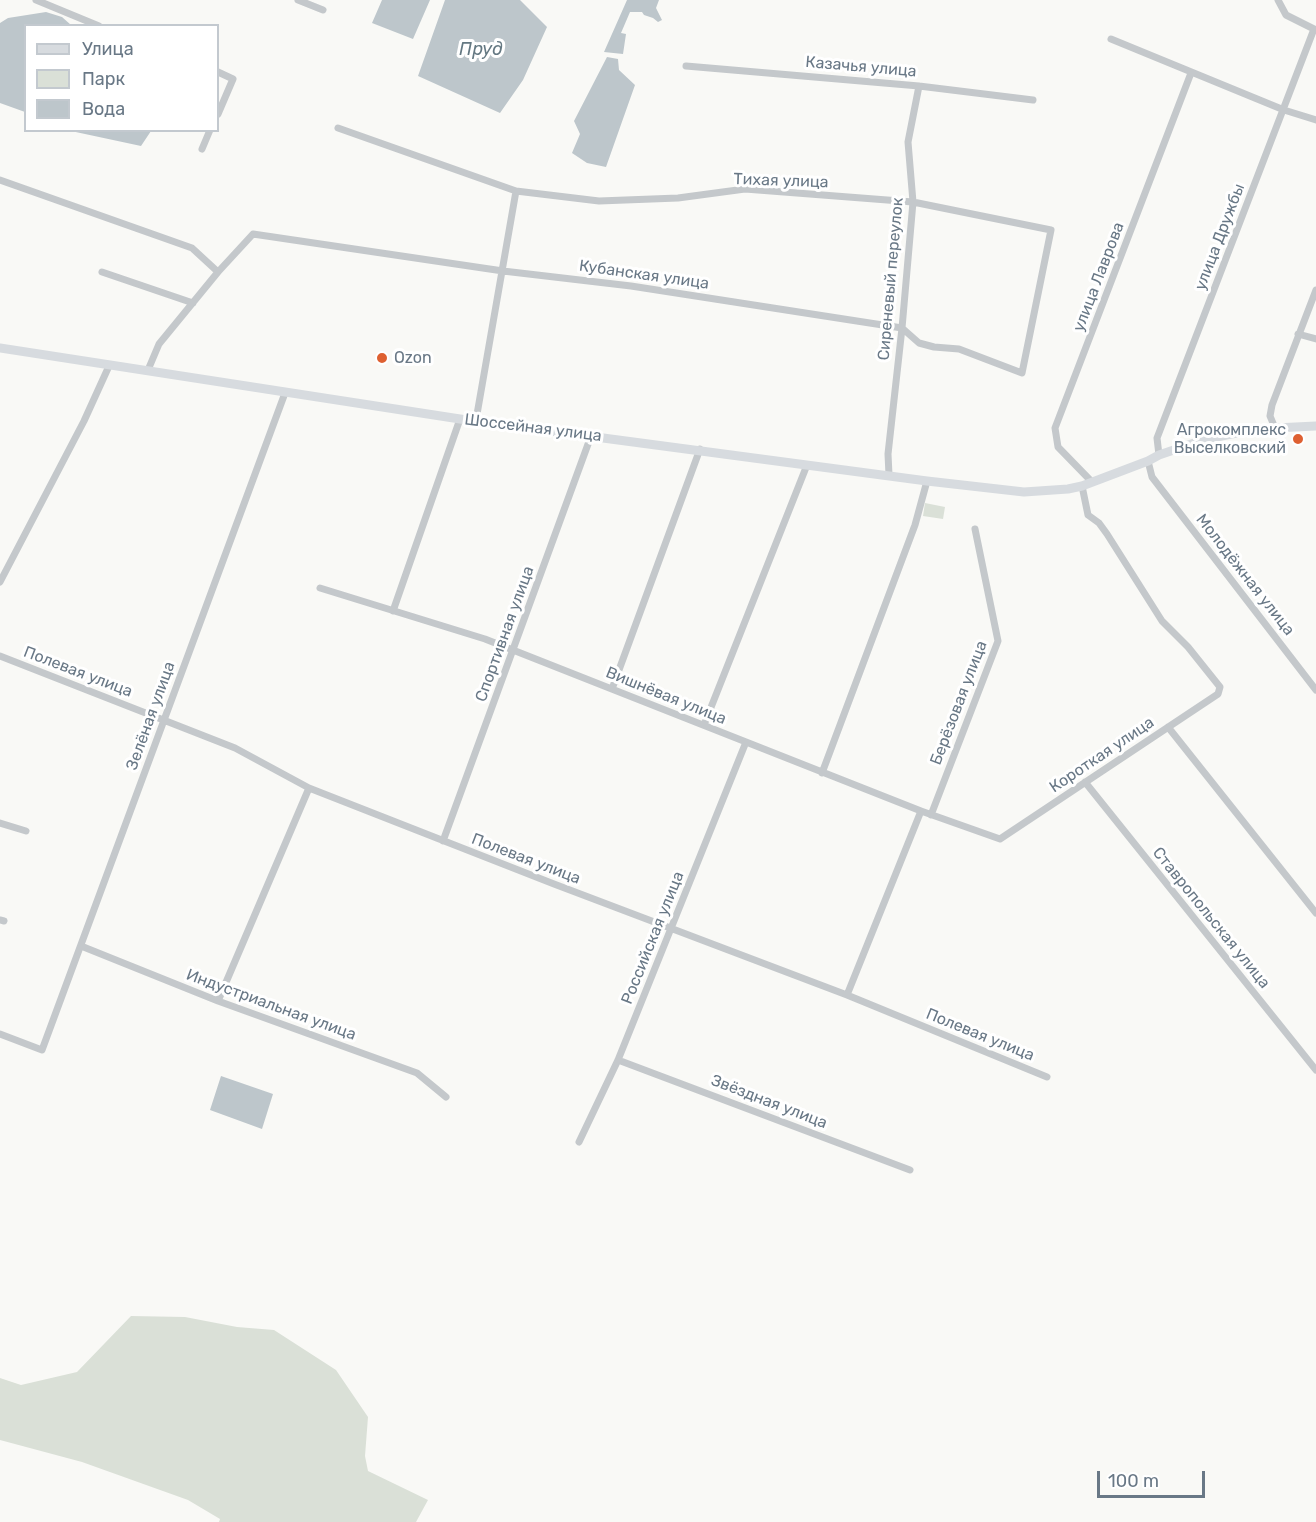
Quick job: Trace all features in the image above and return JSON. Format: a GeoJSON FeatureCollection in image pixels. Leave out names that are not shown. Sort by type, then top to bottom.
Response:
{"type":"FeatureCollection","features":[{"type":"Feature","properties":{"kind":"main road","name":"Шоссейная улица"},"geometry":{"type":"LineString","coordinates":[[0,348],[460,419],[1024,492],[1082,486],[1159,455],[1203,441],[1275,428],[1316,426]]}},
{"type":"Feature","properties":{"kind":"street"},"geometry":{"type":"LineString","coordinates":[[36,0],[94,24]]}},
{"type":"Feature","properties":{"kind":"street"},"geometry":{"type":"LineString","coordinates":[[298,0],[323,10]]}},
{"type":"Feature","properties":{"kind":"street"},"geometry":{"type":"LineString","coordinates":[[1278,0],[1286,15],[1315,30]]}},
{"type":"Feature","properties":{"kind":"street","name":"улица Дружбы"},"geometry":{"type":"LineString","coordinates":[[1159,455],[1157,438],[1315,30]]}},
{"type":"Feature","properties":{"kind":"street"},"geometry":{"type":"LineString","coordinates":[[1111,39],[1284,110],[1316,120]]}},
{"type":"Feature","properties":{"kind":"street","name":"Казачья улица"},"geometry":{"type":"LineString","coordinates":[[686,66],[919,86],[1033,100]]}},
{"type":"Feature","properties":{"kind":"street"},"geometry":{"type":"LineString","coordinates":[[219,72],[233,79],[219,112]]}},
{"type":"Feature","properties":{"kind":"street","name":"улица Лаврова"},"geometry":{"type":"LineString","coordinates":[[1092,482],[1058,447],[1055,428],[1191,73]]}},
{"type":"Feature","properties":{"kind":"street","name":"Сиреневый переулок"},"geometry":{"type":"LineString","coordinates":[[889,475],[888,454],[913,202],[908,142],[919,86]]}},
{"type":"Feature","properties":{"kind":"street","name":"Тихая улица"},"geometry":{"type":"LineString","coordinates":[[338,128],[516,191],[599,201],[678,198],[745,189],[913,202],[1051,231],[1022,373]]}},
{"type":"Feature","properties":{"kind":"street"},"geometry":{"type":"LineString","coordinates":[[202,149],[209,132]]}},
{"type":"Feature","properties":{"kind":"street"},"geometry":{"type":"LineString","coordinates":[[0,180],[192,248],[218,272],[159,344],[148,370]]}},
{"type":"Feature","properties":{"kind":"street"},"geometry":{"type":"LineString","coordinates":[[476,420],[516,191]]}},
{"type":"Feature","properties":{"kind":"street","name":"Кубанская улица"},"geometry":{"type":"LineString","coordinates":[[218,272],[252,234],[503,271],[631,286],[902,328],[920,343],[934,347],[959,349],[1022,373]]}},
{"type":"Feature","properties":{"kind":"street"},"geometry":{"type":"LineString","coordinates":[[102,272],[193,303]]}},
{"type":"Feature","properties":{"kind":"street"},"geometry":{"type":"LineString","coordinates":[[1275,428],[1270,416],[1272,405],[1316,290]]}},
{"type":"Feature","properties":{"kind":"street"},"geometry":{"type":"LineString","coordinates":[[1298,334],[1316,339]]}},
{"type":"Feature","properties":{"kind":"street"},"geometry":{"type":"LineString","coordinates":[[0,582],[84,421],[109,366]]}},
{"type":"Feature","properties":{"kind":"street","name":"Зелёная улица"},"geometry":{"type":"LineString","coordinates":[[0,1034],[42,1050],[285,393]]}},
{"type":"Feature","properties":{"kind":"street"},"geometry":{"type":"LineString","coordinates":[[393,610],[460,419]]}},
{"type":"Feature","properties":{"kind":"street","name":"Спортивная улица"},"geometry":{"type":"LineString","coordinates":[[443,841],[591,436]]}},
{"type":"Feature","properties":{"kind":"street"},"geometry":{"type":"LineString","coordinates":[[612,689],[700,450]]}},
{"type":"Feature","properties":{"kind":"street","name":"Молодёжная улица"},"geometry":{"type":"LineString","coordinates":[[1148,461],[1152,477],[1316,690]]}},
{"type":"Feature","properties":{"kind":"street"},"geometry":{"type":"LineString","coordinates":[[704,725],[807,465]]}},
{"type":"Feature","properties":{"kind":"street"},"geometry":{"type":"LineString","coordinates":[[822,772],[915,525],[927,481]]}},
{"type":"Feature","properties":{"kind":"street","name":"Короткая улица"},"geometry":{"type":"LineString","coordinates":[[1000,839],[1218,694],[1220,687],[1188,647],[1162,621],[1103,528],[1088,515],[1082,486]]}},
{"type":"Feature","properties":{"kind":"street","name":"Берёзовая улица"},"geometry":{"type":"LineString","coordinates":[[931,815],[998,641],[975,529]]}},
{"type":"Feature","properties":{"kind":"street","name":"Вишнёвая улица"},"geometry":{"type":"LineString","coordinates":[[320,588],[514,650],[931,815],[1000,839]]}},
{"type":"Feature","properties":{"kind":"street","name":"Полевая улица"},"geometry":{"type":"LineString","coordinates":[[0,656],[235,748],[309,788],[847,995],[1047,1077]]}},
{"type":"Feature","properties":{"kind":"street"},"geometry":{"type":"LineString","coordinates":[[1168,727],[1316,913]]}},
{"type":"Feature","properties":{"kind":"street","name":"Российская улица"},"geometry":{"type":"LineString","coordinates":[[579,1142],[618,1060],[746,742]]}},
{"type":"Feature","properties":{"kind":"street","name":"Ставропольская улица"},"geometry":{"type":"LineString","coordinates":[[1086,782],[1316,1070]]}},
{"type":"Feature","properties":{"kind":"street"},"geometry":{"type":"LineString","coordinates":[[218,1002],[309,788]]}},
{"type":"Feature","properties":{"kind":"street"},"geometry":{"type":"LineString","coordinates":[[847,995],[921,811]]}},
{"type":"Feature","properties":{"kind":"street"},"geometry":{"type":"LineString","coordinates":[[0,823],[26,831]]}},
{"type":"Feature","properties":{"kind":"street","name":"Индустриальная улица"},"geometry":{"type":"LineString","coordinates":[[81,946],[218,1002],[417,1072],[446,1097]]}},
{"type":"Feature","properties":{"kind":"street","name":"Звёздная улица"},"geometry":{"type":"LineString","coordinates":[[618,1060],[910,1170]]}},
{"type":"Feature","properties":{"kind":"green space"},"geometry":{"type":"Polygon","coordinates":[[[925,503],[945,507],[943,519],[923,516],[925,503]]]}},
{"type":"Feature","properties":{"kind":"green space"},"geometry":{"type":"Polygon","coordinates":[[[131,1316],[185,1317],[237,1327],[274,1330],[336,1370],[368,1417],[365,1456],[368,1471],[428,1500],[416,1522],[219,1522],[220,1519],[188,1500],[82,1462],[0,1440],[0,1378],[21,1385],[77,1372],[131,1316]]]}},
{"type":"Feature","properties":{"kind":"water"},"geometry":{"type":"Polygon","coordinates":[[[382,0],[430,0],[413,39],[372,23],[382,0]]]}},
{"type":"Feature","properties":{"kind":"water","name":"Пруд"},"geometry":{"type":"Polygon","coordinates":[[[445,0],[520,0],[547,27],[523,80],[500,113],[418,76],[445,0]]]}},
{"type":"Feature","properties":{"kind":"water"},"geometry":{"type":"Polygon","coordinates":[[[627,0],[659,0],[656,8],[662,20],[658,22],[642,12],[630,12],[621,33],[626,34],[623,54],[604,52],[627,0]]]}},
{"type":"Feature","properties":{"kind":"water"},"geometry":{"type":"Polygon","coordinates":[[[46,12],[62,17],[70,24],[24,24],[24,112],[0,103],[0,23],[8,18],[46,12]]]}},
{"type":"Feature","properties":{"kind":"water"},"geometry":{"type":"Polygon","coordinates":[[[607,57],[618,59],[619,70],[635,85],[606,167],[587,163],[572,153],[580,134],[574,121],[607,57]]]}},
{"type":"Feature","properties":{"kind":"water"},"geometry":{"type":"Polygon","coordinates":[[[76,132],[150,132],[141,146],[76,132]]]}},
{"type":"Feature","properties":{"kind":"water"},"geometry":{"type":"Polygon","coordinates":[[[221,1076],[273,1094],[262,1129],[210,1110],[221,1076]]]}},
{"type":"Feature","properties":{"kind":"place","name":"Ozon"},"geometry":{"type":"Point","coordinates":[382,358]}},
{"type":"Feature","properties":{"kind":"place","name":"Агрокомплекс Выселковский"},"geometry":{"type":"Point","coordinates":[1298,439]}}]}
